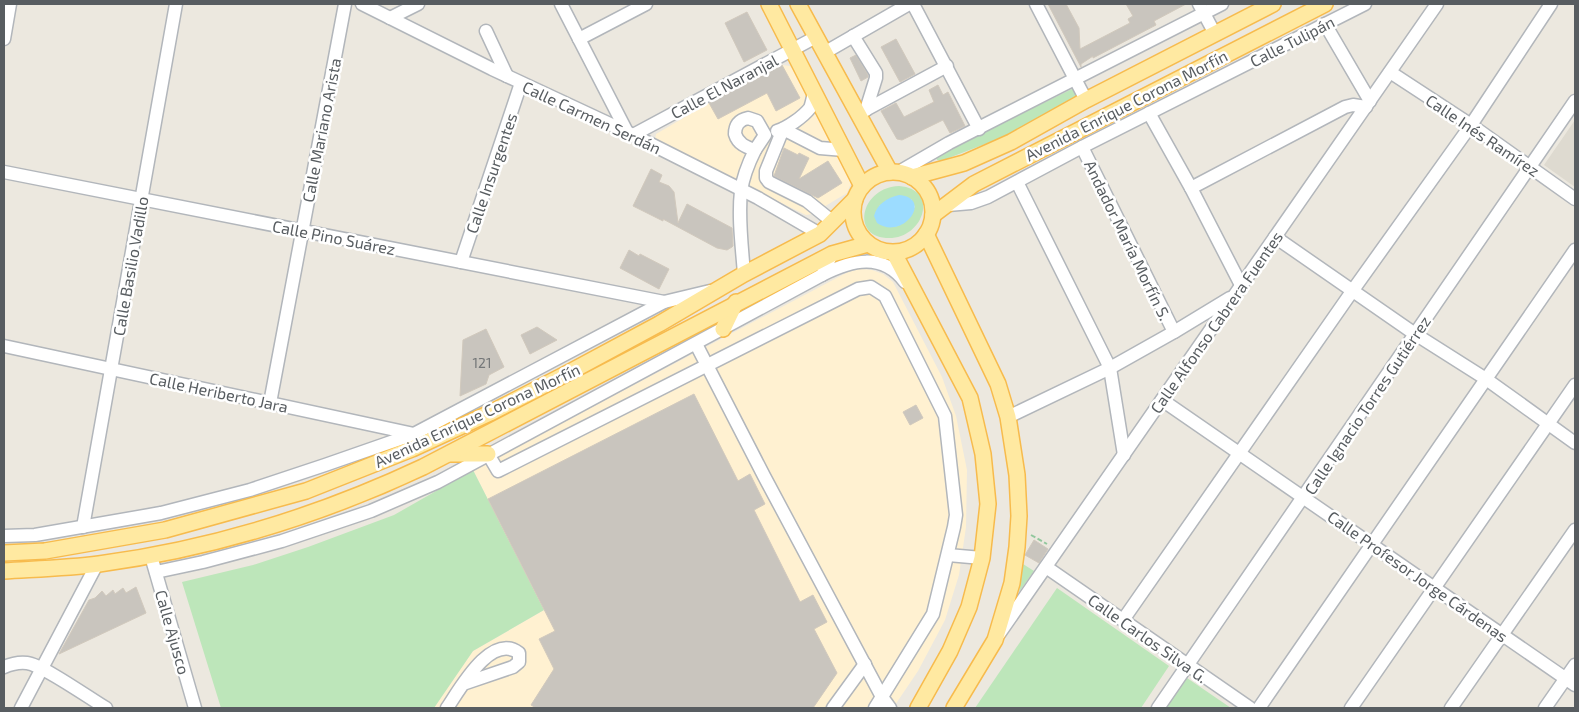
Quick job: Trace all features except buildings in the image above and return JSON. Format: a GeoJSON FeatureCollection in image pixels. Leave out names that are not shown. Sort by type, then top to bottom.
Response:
{"type":"FeatureCollection","features":[{"type":"Feature","properties":{"kind":"main road"},"geometry":{"type":"LineString","coordinates":[[769,4],[844,150],[859,192],[852,211],[854,223],[859,234],[868,244],[885,252],[894,253],[907,250],[918,244],[931,225],[933,215],[932,204],[928,193],[921,184],[900,174],[824,53],[798,4]]}},
{"type":"Feature","properties":{"kind":"main road","name":"Avenida Enrique Corona Morfín"},"geometry":{"type":"LineString","coordinates":[[4,553],[45,551],[165,530],[202,521],[306,491],[412,449],[568,372],[820,234],[833,222],[870,179],[880,174],[900,174],[964,163],[1011,142],[1086,100],[1273,4]]}},
{"type":"Feature","properties":{"kind":"main road","name":"Avenida Enrique Corona Morfín"},"geometry":{"type":"LineString","coordinates":[[933,215],[974,184],[1325,4]]}},
{"type":"Feature","properties":{"kind":"main road"},"geometry":{"type":"LineString","coordinates":[[926,234],[998,384],[1008,417],[1017,475],[1018,547],[1012,583],[995,640],[954,708]]}},
{"type":"Feature","properties":{"kind":"main road","name":"Avenida Enrique Corona Morfín"},"geometry":{"type":"LineString","coordinates":[[4,571],[97,564],[200,546],[293,518],[386,484],[832,254],[868,244]]}},
{"type":"Feature","properties":{"kind":"main road"},"geometry":{"type":"LineString","coordinates":[[894,253],[970,398],[983,454],[988,504],[982,558],[969,607],[950,651],[918,708]]}},
{"type":"Feature","properties":{"kind":"main road"},"geometry":{"type":"LineString","coordinates":[[723,329],[736,302]]}},
{"type":"Feature","properties":{"kind":"main road"},"geometry":{"type":"LineString","coordinates":[[449,453],[488,454]]}},
{"type":"Feature","properties":{"kind":"street"},"geometry":{"type":"LineString","coordinates":[[4,39],[10,4]]}},
{"type":"Feature","properties":{"kind":"street","name":"Calle Basilio Vadillo"},"geometry":{"type":"LineString","coordinates":[[83,527],[176,4]]}},
{"type":"Feature","properties":{"kind":"street","name":"Calle Mariano Arista"},"geometry":{"type":"LineString","coordinates":[[270,403],[345,4]]}},
{"type":"Feature","properties":{"kind":"street","name":"Calle Carmen Serdán"},"geometry":{"type":"LineString","coordinates":[[362,4],[521,83],[630,133],[785,213],[820,234]]}},
{"type":"Feature","properties":{"kind":"street"},"geometry":{"type":"LineString","coordinates":[[390,18],[418,4]]}},
{"type":"Feature","properties":{"kind":"street"},"geometry":{"type":"LineString","coordinates":[[560,4],[630,133]]}},
{"type":"Feature","properties":{"kind":"street"},"geometry":{"type":"LineString","coordinates":[[579,39],[646,4]]}},
{"type":"Feature","properties":{"kind":"street"},"geometry":{"type":"LineString","coordinates":[[824,53],[909,4]]}},
{"type":"Feature","properties":{"kind":"street"},"geometry":{"type":"LineString","coordinates":[[913,4],[947,66],[978,129]]}},
{"type":"Feature","properties":{"kind":"street"},"geometry":{"type":"LineString","coordinates":[[1036,4],[1086,100]]}},
{"type":"Feature","properties":{"kind":"street","name":"Avenida Enrique Corona Morfín"},"geometry":{"type":"LineString","coordinates":[[900,174],[949,143],[1075,79],[1202,8],[1222,4]]}},
{"type":"Feature","properties":{"kind":"street","name":"Calle Tulipán"},"geometry":{"type":"LineString","coordinates":[[948,205],[971,203],[988,197],[1082,147],[1365,4]]}},
{"type":"Feature","properties":{"kind":"street","name":"Calle Alfonso Cabrera Fuentes"},"geometry":{"type":"LineString","coordinates":[[995,640],[1437,4]]}},
{"type":"Feature","properties":{"kind":"street"},"geometry":{"type":"LineString","coordinates":[[1123,620],[1353,290],[1471,125],[1551,4]]}},
{"type":"Feature","properties":{"kind":"street"},"geometry":{"type":"LineString","coordinates":[[1202,8],[1215,34]]}},
{"type":"Feature","properties":{"kind":"street"},"geometry":{"type":"LineString","coordinates":[[1191,188],[1345,107],[1368,104],[1325,24]]}},
{"type":"Feature","properties":{"kind":"street"},"geometry":{"type":"LineString","coordinates":[[486,31],[507,76]]}},
{"type":"Feature","properties":{"kind":"street"},"geometry":{"type":"LineString","coordinates":[[853,36],[876,72],[876,78],[862,112]]}},
{"type":"Feature","properties":{"kind":"street","name":"Calle El Naranjal"},"geometry":{"type":"LineString","coordinates":[[630,133],[816,37]]}},
{"type":"Feature","properties":{"kind":"street"},"geometry":{"type":"LineString","coordinates":[[862,112],[947,66]]}},
{"type":"Feature","properties":{"kind":"street","name":"Calle Inés Ramírez"},"geometry":{"type":"LineString","coordinates":[[1390,72],[1471,125],[1575,199]]}},
{"type":"Feature","properties":{"kind":"street","name":"Calle Insurgentes"},"geometry":{"type":"LineString","coordinates":[[461,262],[521,83]]}},
{"type":"Feature","properties":{"kind":"street"},"geometry":{"type":"LineString","coordinates":[[744,274],[741,190],[755,150],[765,134],[783,129],[806,112],[811,106],[814,92]]}},
{"type":"Feature","properties":{"kind":"street","name":"Calle Ignacio Torres Gutiérrez"},"geometry":{"type":"LineString","coordinates":[[1158,708],[1575,101]]}},
{"type":"Feature","properties":{"kind":"street"},"geometry":{"type":"LineString","coordinates":[[1008,417],[1110,368],[1174,332],[1238,291],[1191,188],[1149,113]]}},
{"type":"Feature","properties":{"kind":"street"},"geometry":{"type":"LineString","coordinates":[[755,150],[745,147],[736,138],[736,125],[744,119],[753,119],[761,126],[765,134]]}},
{"type":"Feature","properties":{"kind":"street"},"geometry":{"type":"LineString","coordinates":[[783,129],[820,148],[844,150]]}},
{"type":"Feature","properties":{"kind":"street"},"geometry":{"type":"LineString","coordinates":[[783,129],[766,171],[766,178],[769,182],[807,201],[833,222]]}},
{"type":"Feature","properties":{"kind":"street","name":"Andador María Morfín S."},"geometry":{"type":"LineString","coordinates":[[1082,147],[1174,332]]}},
{"type":"Feature","properties":{"kind":"street","name":"Calle Pino Suárez"},"geometry":{"type":"LineString","coordinates":[[4,172],[664,302]]}},
{"type":"Feature","properties":{"kind":"street"},"geometry":{"type":"LineString","coordinates":[[1017,182],[1110,368],[1124,455]]}},
{"type":"Feature","properties":{"kind":"street"},"geometry":{"type":"LineString","coordinates":[[785,213],[794,204],[794,194]]}},
{"type":"Feature","properties":{"kind":"street"},"geometry":{"type":"LineString","coordinates":[[1275,238],[1575,442]]}},
{"type":"Feature","properties":{"kind":"street"},"geometry":{"type":"LineString","coordinates":[[1259,708],[1575,250]]}},
{"type":"Feature","properties":{"kind":"street"},"geometry":{"type":"LineString","coordinates":[[822,275],[832,254]]}},
{"type":"Feature","properties":{"kind":"street"},"geometry":{"type":"LineString","coordinates":[[156,572],[203,562],[282,541],[371,511],[438,482],[822,275],[844,265],[866,261],[883,264],[895,270],[920,301]]}},
{"type":"Feature","properties":{"kind":"street"},"geometry":{"type":"LineString","coordinates":[[488,454],[498,471],[858,289],[871,287],[885,296],[945,416],[956,515],[934,614],[875,708]]}},
{"type":"Feature","properties":{"kind":"street"},"geometry":{"type":"LineString","coordinates":[[4,536],[35,535],[161,513],[250,490],[414,434],[664,302],[715,290]]}},
{"type":"Feature","properties":{"kind":"street"},"geometry":{"type":"LineString","coordinates":[[696,344],[864,664],[890,708]]}},
{"type":"Feature","properties":{"kind":"street","name":"Calle Heriberto Jara"},"geometry":{"type":"LineString","coordinates":[[4,346],[434,439]]}},
{"type":"Feature","properties":{"kind":"street"},"geometry":{"type":"LineString","coordinates":[[1352,708],[1575,385]]}},
{"type":"Feature","properties":{"kind":"street","name":"Calle Profesor Jorge Cárdenas"},"geometry":{"type":"LineString","coordinates":[[1162,400],[1571,682]]}},
{"type":"Feature","properties":{"kind":"street"},"geometry":{"type":"LineString","coordinates":[[1451,708],[1575,530]]}},
{"type":"Feature","properties":{"kind":"street"},"geometry":{"type":"LineString","coordinates":[[948,554],[982,558]]}},
{"type":"Feature","properties":{"kind":"street","name":"Calle Ajusco"},"geometry":{"type":"LineString","coordinates":[[151,556],[195,708]]}},
{"type":"Feature","properties":{"kind":"street"},"geometry":{"type":"LineString","coordinates":[[21,708],[97,564]]}},
{"type":"Feature","properties":{"kind":"street","name":"Calle Carlos Silva G."},"geometry":{"type":"LineString","coordinates":[[1046,567],[1250,708]]}},
{"type":"Feature","properties":{"kind":"street"},"geometry":{"type":"LineString","coordinates":[[4,667],[28,663],[42,668],[106,708]]}},
{"type":"Feature","properties":{"kind":"street"},"geometry":{"type":"LineString","coordinates":[[833,708],[864,664]]}},
{"type":"Feature","properties":{"kind":"street"},"geometry":{"type":"LineString","coordinates":[[1546,708],[1571,682],[1575,665]]}},
{"type":"Feature","properties":{"kind":"street"},"geometry":{"type":"LineString","coordinates":[[447,708],[463,684]]}},
{"type":"Feature","properties":{"kind":"path"},"geometry":{"type":"LineString","coordinates":[[1018,528],[1057,550]]}},
{"type":"Feature","properties":{"kind":"shaded area"},"geometry":{"type":"Polygon","coordinates":[[[782,65],[790,66],[795,72],[851,183],[847,193],[812,214],[806,215],[655,141],[656,134],[709,103],[782,65]]]}},
{"type":"Feature","properties":{"kind":"shaded area"},"geometry":{"type":"Polygon","coordinates":[[[1575,120],[1575,187],[1544,165],[1575,120]]]}},
{"type":"Feature","properties":{"kind":"shaded area"},"geometry":{"type":"Polygon","coordinates":[[[860,269],[872,270],[883,274],[893,282],[942,377],[956,416],[967,470],[966,527],[959,575],[945,620],[918,671],[893,708],[434,708],[473,651],[544,610],[473,470],[848,272],[860,269]]]}},
{"type":"Feature","properties":{"kind":"green space"},"geometry":{"type":"Polygon","coordinates":[[[1074,88],[1078,97],[1011,134],[941,161],[937,160],[935,156],[1074,88]]]}},
{"type":"Feature","properties":{"kind":"green space"},"geometry":{"type":"Polygon","coordinates":[[[899,186],[912,189],[920,196],[923,205],[922,214],[917,224],[910,232],[899,237],[886,238],[875,235],[868,229],[865,220],[865,211],[869,202],[876,194],[886,188],[899,186]],[[893,197],[879,206],[887,227],[898,226],[915,207],[911,199],[893,197]]]}},
{"type":"Feature","properties":{"kind":"green space"},"geometry":{"type":"Polygon","coordinates":[[[473,470],[544,610],[473,651],[434,708],[221,708],[182,582],[253,565],[394,515],[473,470]]]}},
{"type":"Feature","properties":{"kind":"green space"},"geometry":{"type":"Polygon","coordinates":[[[1023,564],[1034,571],[1019,592],[1023,564]]]}},
{"type":"Feature","properties":{"kind":"green space"},"geometry":{"type":"Polygon","coordinates":[[[1057,588],[1169,666],[1141,708],[975,708],[1057,588]]]}},
{"type":"Feature","properties":{"kind":"green space"},"geometry":{"type":"Polygon","coordinates":[[[1187,678],[1231,708],[1166,708],[1187,678]]]}},
{"type":"Feature","properties":{"kind":"water"},"geometry":{"type":"Polygon","coordinates":[[[899,195],[909,198],[914,203],[911,217],[905,223],[896,227],[887,227],[877,223],[874,216],[877,208],[890,198],[899,195]]]}}]}
